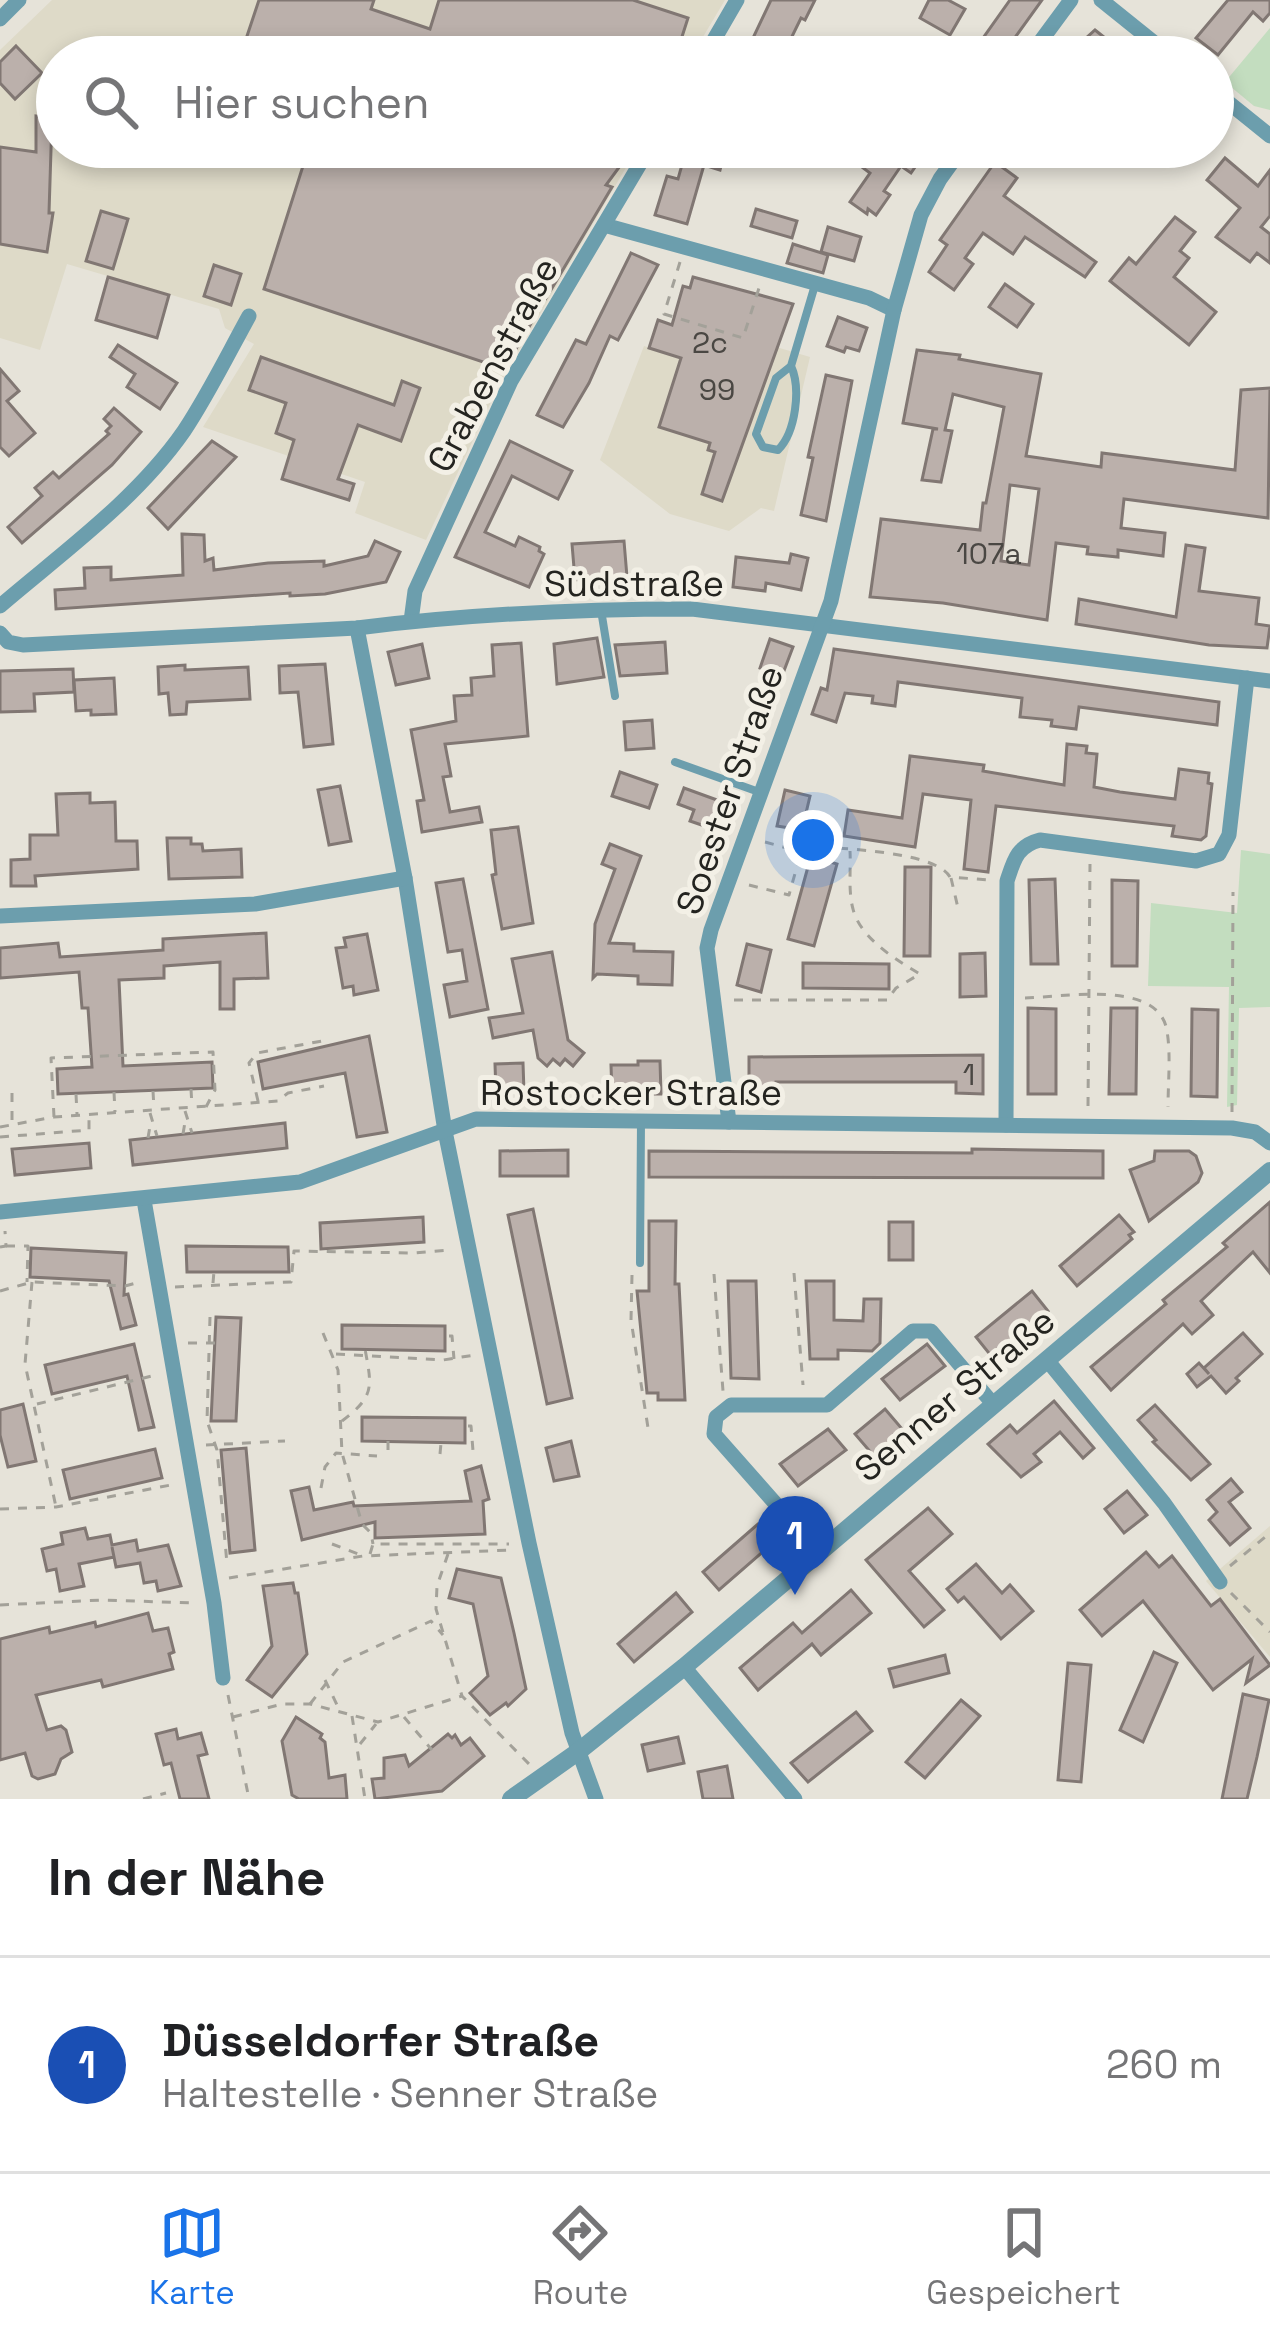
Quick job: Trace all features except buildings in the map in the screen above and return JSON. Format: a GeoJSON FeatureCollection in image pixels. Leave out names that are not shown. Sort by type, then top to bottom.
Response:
{"type":"FeatureCollection","features":[{"type":"Feature","properties":{"kind":"street"},"geometry":{"type":"LineString","coordinates":[[2,14],[20,0]]}},
{"type":"Feature","properties":{"kind":"street"},"geometry":{"type":"LineString","coordinates":[[716,36],[737,0]]}},
{"type":"Feature","properties":{"kind":"street"},"geometry":{"type":"LineString","coordinates":[[1044,36],[1070,0]]}},
{"type":"Feature","properties":{"kind":"street"},"geometry":{"type":"LineString","coordinates":[[1101,0],[1146,36]]}},
{"type":"Feature","properties":{"kind":"street"},"geometry":{"type":"LineString","coordinates":[[1234,107],[1270,136]]}},
{"type":"Feature","properties":{"kind":"street","name":"Grabenstraße"},"geometry":{"type":"LineString","coordinates":[[411,621],[415,590],[511,382],[638,168]]}},
{"type":"Feature","properties":{"kind":"street","name":"Soester Straße"},"geometry":{"type":"LineString","coordinates":[[729,1122],[707,948],[831,601],[894,310],[921,215],[947,168]]}},
{"type":"Feature","properties":{"kind":"street"},"geometry":{"type":"LineString","coordinates":[[604,225],[869,298],[894,310]]}},
{"type":"Feature","properties":{"kind":"street"},"geometry":{"type":"LineString","coordinates":[[0,606],[152,470],[184,430],[249,316]]}},
{"type":"Feature","properties":{"kind":"street","name":"Südstraße"},"geometry":{"type":"LineString","coordinates":[[0,633],[23,645],[601,610],[692,609],[1270,681]]}},
{"type":"Feature","properties":{"kind":"street"},"geometry":{"type":"LineString","coordinates":[[357,628],[405,878],[445,1131],[530,1550],[579,1751],[596,1799]]}},
{"type":"Feature","properties":{"kind":"street"},"geometry":{"type":"LineString","coordinates":[[1006,1125],[1007,881],[1016,855],[1026,844],[1040,840],[1196,861],[1219,854],[1229,835],[1247,678]]}},
{"type":"Feature","properties":{"kind":"street"},"geometry":{"type":"LineString","coordinates":[[0,916],[255,904],[405,878]]}},
{"type":"Feature","properties":{"kind":"street","name":"Rostocker Straße"},"geometry":{"type":"LineString","coordinates":[[2,1212],[299,1182],[476,1119],[1232,1128],[1255,1132],[1270,1143]]}},
{"type":"Feature","properties":{"kind":"street","name":"Senner Straße"},"geometry":{"type":"LineString","coordinates":[[511,1799],[684,1667],[1270,1171]]}},
{"type":"Feature","properties":{"kind":"street"},"geometry":{"type":"LineString","coordinates":[[144,1200],[223,1678]]}},
{"type":"Feature","properties":{"kind":"street"},"geometry":{"type":"LineString","coordinates":[[819,1553],[714,1435],[716,1417],[731,1406],[827,1405],[913,1331],[931,1331],[994,1405]]}},
{"type":"Feature","properties":{"kind":"street"},"geometry":{"type":"LineString","coordinates":[[1047,1360],[1164,1503],[1220,1582]]}},
{"type":"Feature","properties":{"kind":"street"},"geometry":{"type":"LineString","coordinates":[[684,1667],[795,1799]]}},
{"type":"Feature","properties":{"kind":"lane"},"geometry":{"type":"LineString","coordinates":[[791,366],[798,382],[788,441],[778,450],[763,447],[756,434],[776,378],[791,366],[816,283]]}},
{"type":"Feature","properties":{"kind":"lane"},"geometry":{"type":"LineString","coordinates":[[601,610],[615,696]]}},
{"type":"Feature","properties":{"kind":"lane"},"geometry":{"type":"LineString","coordinates":[[675,762],[761,793]]}},
{"type":"Feature","properties":{"kind":"lane"},"geometry":{"type":"LineString","coordinates":[[636,1266],[641,1121]]}},
{"type":"Feature","properties":{"kind":"path"},"geometry":{"type":"LineString","coordinates":[[685,248],[664,314],[743,338],[765,269]]}},
{"type":"Feature","properties":{"kind":"path"},"geometry":{"type":"LineString","coordinates":[[746,836],[801,852]]}},
{"type":"Feature","properties":{"kind":"path"},"geometry":{"type":"LineString","coordinates":[[730,879],[789,896],[801,852],[810,846],[850,850],[944,866],[958,908]]}},
{"type":"Feature","properties":{"kind":"path"},"geometry":{"type":"LineString","coordinates":[[1089,1126],[1090,847]]}},
{"type":"Feature","properties":{"kind":"path"},"geometry":{"type":"LineString","coordinates":[[714,1000],[887,1000],[896,988],[920,974],[867,933],[853,910],[850,850]]}},
{"type":"Feature","properties":{"kind":"path"},"geometry":{"type":"LineString","coordinates":[[950,877],[1007,881]]}},
{"type":"Feature","properties":{"kind":"path"},"geometry":{"type":"LineString","coordinates":[[1232,1128],[1233,892]]}},
{"type":"Feature","properties":{"kind":"path"},"geometry":{"type":"LineString","coordinates":[[1007,999],[1133,996],[1151,1003],[1168,1027],[1168,1127]]}},
{"type":"Feature","properties":{"kind":"path"},"geometry":{"type":"LineString","coordinates":[[258,1103],[249,1063],[257,1053],[322,1041]]}},
{"type":"Feature","properties":{"kind":"path"},"geometry":{"type":"LineString","coordinates":[[54,1117],[51,1058],[213,1052],[215,1090],[205,1108]]}},
{"type":"Feature","properties":{"kind":"path"},"geometry":{"type":"LineString","coordinates":[[0,1127],[54,1117],[258,1103],[324,1086]]}},
{"type":"Feature","properties":{"kind":"path"},"geometry":{"type":"LineString","coordinates":[[191,1089],[192,1109]]}},
{"type":"Feature","properties":{"kind":"path"},"geometry":{"type":"LineString","coordinates":[[153,1090],[151,1124],[158,1136]]}},
{"type":"Feature","properties":{"kind":"path"},"geometry":{"type":"LineString","coordinates":[[112,1121],[114,1092]]}},
{"type":"Feature","properties":{"kind":"path"},"geometry":{"type":"LineString","coordinates":[[12,1093],[12,1126]]}},
{"type":"Feature","properties":{"kind":"path"},"geometry":{"type":"LineString","coordinates":[[76,1094],[77,1116]]}},
{"type":"Feature","properties":{"kind":"path"},"geometry":{"type":"LineString","coordinates":[[183,1134],[185,1109]]}},
{"type":"Feature","properties":{"kind":"path"},"geometry":{"type":"LineString","coordinates":[[0,1137],[89,1130],[89,1115]]}},
{"type":"Feature","properties":{"kind":"path"},"geometry":{"type":"LineString","coordinates":[[186,1121],[192,1133]]}},
{"type":"Feature","properties":{"kind":"path"},"geometry":{"type":"LineString","coordinates":[[148,1138],[146,1129],[151,1124]]}},
{"type":"Feature","properties":{"kind":"path"},"geometry":{"type":"LineString","coordinates":[[2,1212],[3,1246],[28,1246],[25,1364],[56,1507]]}},
{"type":"Feature","properties":{"kind":"path"},"geometry":{"type":"LineString","coordinates":[[396,1243],[396,1253]]}},
{"type":"Feature","properties":{"kind":"path"},"geometry":{"type":"LineString","coordinates":[[0,1292],[52,1280],[125,1286],[291,1282],[294,1251],[396,1253],[469,1248]]}},
{"type":"Feature","properties":{"kind":"path"},"geometry":{"type":"LineString","coordinates":[[636,1266],[631,1320],[649,1434]]}},
{"type":"Feature","properties":{"kind":"path"},"geometry":{"type":"LineString","coordinates":[[213,1285],[214,1271]]}},
{"type":"Feature","properties":{"kind":"path"},"geometry":{"type":"LineString","coordinates":[[265,1272],[265,1283]]}},
{"type":"Feature","properties":{"kind":"path"},"geometry":{"type":"LineString","coordinates":[[794,1273],[806,1406]]}},
{"type":"Feature","properties":{"kind":"path"},"geometry":{"type":"LineString","coordinates":[[714,1274],[721,1388],[731,1406]]}},
{"type":"Feature","properties":{"kind":"path"},"geometry":{"type":"LineString","coordinates":[[210,1317],[207,1420],[215,1444],[227,1564]]}},
{"type":"Feature","properties":{"kind":"path"},"geometry":{"type":"LineString","coordinates":[[323,1333],[334,1354],[342,1453],[362,1524],[371,1533],[373,1544],[367,1556]]}},
{"type":"Feature","properties":{"kind":"path"},"geometry":{"type":"LineString","coordinates":[[445,1343],[452,1336],[454,1359]]}},
{"type":"Feature","properties":{"kind":"path"},"geometry":{"type":"LineString","coordinates":[[169,1343],[212,1343]]}},
{"type":"Feature","properties":{"kind":"path"},"geometry":{"type":"LineString","coordinates":[[341,1422],[368,1398],[371,1384],[366,1352]]}},
{"type":"Feature","properties":{"kind":"path"},"geometry":{"type":"LineString","coordinates":[[334,1354],[454,1359],[490,1352]]}},
{"type":"Feature","properties":{"kind":"path"},"geometry":{"type":"LineString","coordinates":[[35,1404],[173,1371]]}},
{"type":"Feature","properties":{"kind":"path"},"geometry":{"type":"LineString","coordinates":[[465,1435],[471,1426],[473,1451]]}},
{"type":"Feature","properties":{"kind":"path"},"geometry":{"type":"LineString","coordinates":[[29,1432],[41,1430]]}},
{"type":"Feature","properties":{"kind":"path"},"geometry":{"type":"LineString","coordinates":[[186,1446],[286,1441]]}},
{"type":"Feature","properties":{"kind":"path"},"geometry":{"type":"LineString","coordinates":[[388,1441],[388,1456]]}},
{"type":"Feature","properties":{"kind":"path"},"geometry":{"type":"LineString","coordinates":[[440,1454],[441,1443]]}},
{"type":"Feature","properties":{"kind":"path"},"geometry":{"type":"LineString","coordinates":[[321,1488],[330,1457],[342,1453],[377,1456]]}},
{"type":"Feature","properties":{"kind":"path"},"geometry":{"type":"LineString","coordinates":[[0,1509],[56,1507],[192,1481]]}},
{"type":"Feature","properties":{"kind":"path"},"geometry":{"type":"LineString","coordinates":[[140,1483],[142,1491]]}},
{"type":"Feature","properties":{"kind":"path"},"geometry":{"type":"LineString","coordinates":[[1270,1533],[1230,1566],[1220,1582],[1270,1632]]}},
{"type":"Feature","properties":{"kind":"path"},"geometry":{"type":"LineString","coordinates":[[209,1581],[367,1556],[502,1547],[455,1538],[373,1544]]}},
{"type":"Feature","properties":{"kind":"path"},"geometry":{"type":"LineString","coordinates":[[332,1544],[367,1556]]}},
{"type":"Feature","properties":{"kind":"path"},"geometry":{"type":"LineString","coordinates":[[448,1553],[437,1586],[436,1609],[462,1696],[531,1765]]}},
{"type":"Feature","properties":{"kind":"path"},"geometry":{"type":"LineString","coordinates":[[0,1606],[102,1600],[214,1603]]}},
{"type":"Feature","properties":{"kind":"path"},"geometry":{"type":"LineString","coordinates":[[310,1704],[343,1662],[431,1621],[445,1636]]}},
{"type":"Feature","properties":{"kind":"path"},"geometry":{"type":"LineString","coordinates":[[223,1678],[249,1799]]}},
{"type":"Feature","properties":{"kind":"path"},"geometry":{"type":"LineString","coordinates":[[326,1680],[340,1711]]}},
{"type":"Feature","properties":{"kind":"path"},"geometry":{"type":"LineString","coordinates":[[233,1717],[282,1704],[310,1704],[377,1722],[462,1696]]}},
{"type":"Feature","properties":{"kind":"path"},"geometry":{"type":"LineString","coordinates":[[351,1714],[365,1799]]}},
{"type":"Feature","properties":{"kind":"path"},"geometry":{"type":"LineString","coordinates":[[403,1715],[432,1750]]}},
{"type":"Feature","properties":{"kind":"path"},"geometry":{"type":"LineString","coordinates":[[357,1748],[377,1722]]}},
{"type":"Feature","properties":{"kind":"path"},"geometry":{"type":"LineString","coordinates":[[143,1799],[166,1792]]}},
{"type":"Feature","properties":{"kind":"shaded area"},"geometry":{"type":"Polygon","coordinates":[[[52,0],[725,0],[704,36],[36,36],[36,168],[626,168],[501,381],[426,540],[355,513],[365,482],[203,427],[254,344],[225,328],[219,309],[67,264],[40,350],[0,338],[0,50],[52,0]]]}},
{"type":"Feature","properties":{"kind":"shaded area"},"geometry":{"type":"Polygon","coordinates":[[[753,340],[810,357],[774,511],[761,508],[729,531],[670,514],[600,460],[644,346],[740,377],[753,340]]]}},
{"type":"Feature","properties":{"kind":"shaded area"},"geometry":{"type":"Polygon","coordinates":[[[1270,1526],[1270,1657],[1206,1581],[1270,1526]]]}},
{"type":"Feature","properties":{"kind":"green space"},"geometry":{"type":"Polygon","coordinates":[[[1270,28],[1270,110],[1254,106],[1234,89],[1234,71],[1270,28]]]}},
{"type":"Feature","properties":{"kind":"green space"},"geometry":{"type":"Polygon","coordinates":[[[1241,850],[1270,854],[1270,1007],[1239,1008],[1237,1105],[1227,1107],[1229,987],[1148,986],[1151,903],[1237,913],[1241,850]]]}},
{"type":"Feature","properties":{"kind":"place","name":"Düsseldorfer Straße"},"geometry":{"type":"Point","coordinates":[795,1595]}}]}
